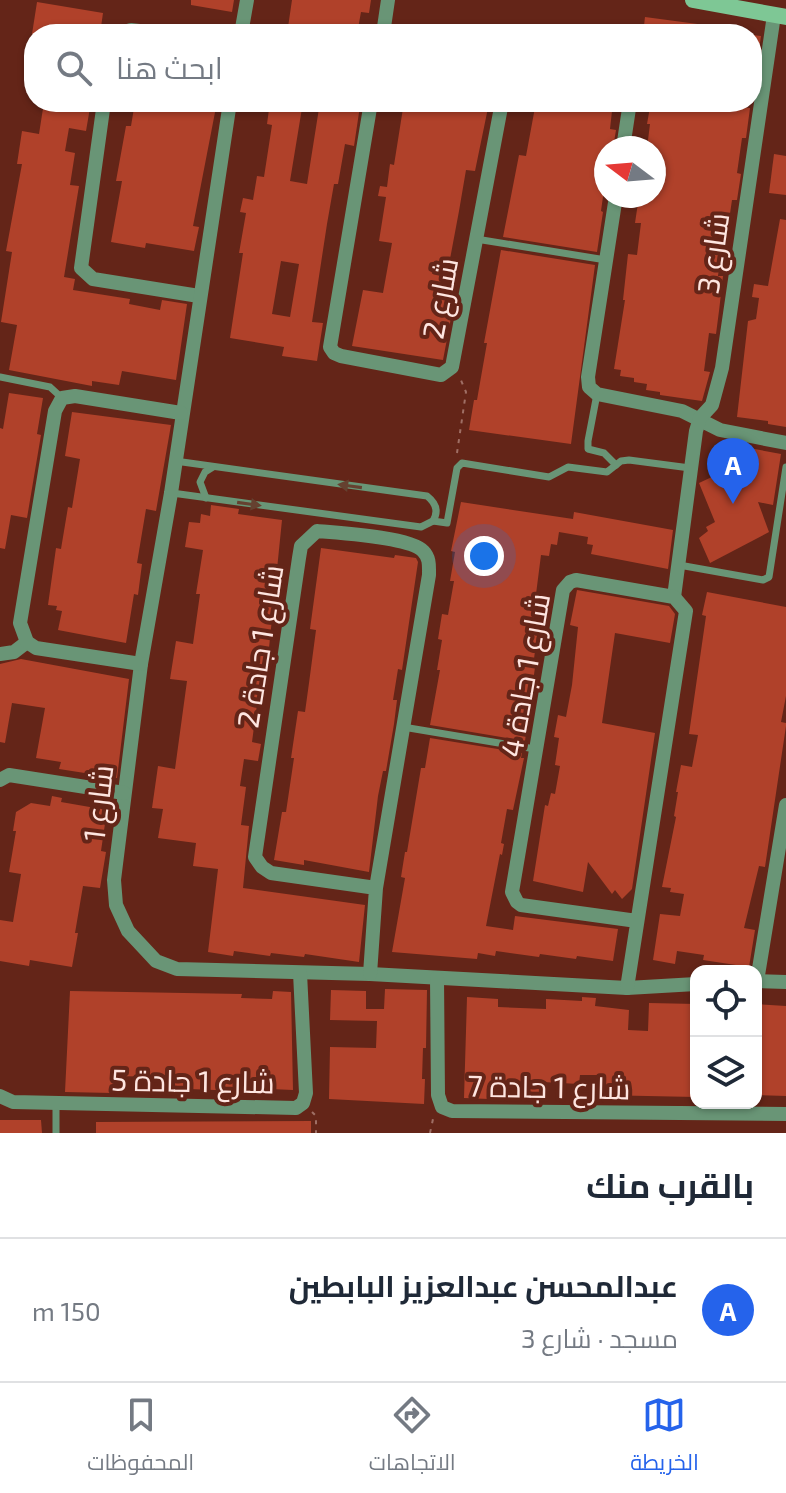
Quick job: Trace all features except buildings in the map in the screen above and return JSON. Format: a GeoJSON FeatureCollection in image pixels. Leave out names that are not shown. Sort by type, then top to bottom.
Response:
{"type":"FeatureCollection","features":[{"type":"Feature","properties":{"kind":"street"},"geometry":{"type":"LineString","coordinates":[[243,24],[247,0]]}},
{"type":"Feature","properties":{"kind":"street"},"geometry":{"type":"LineString","coordinates":[[384,24],[388,0]]}},
{"type":"Feature","properties":{"kind":"street"},"geometry":{"type":"LineString","coordinates":[[693,0],[780,16]]}},
{"type":"Feature","properties":{"kind":"street","name":"شارع 3"},"geometry":{"type":"LineString","coordinates":[[762,72],[780,16]]}},
{"type":"Feature","properties":{"kind":"street"},"geometry":{"type":"LineString","coordinates":[[103,112],[81,268],[93,279],[199,296]]}},
{"type":"Feature","properties":{"kind":"street","name":"شارع 1"},"geometry":{"type":"LineString","coordinates":[[228,112],[171,493],[141,664],[124,793],[114,880],[116,905],[128,931],[156,961],[177,969],[370,974],[627,988],[690,984]]}},
{"type":"Feature","properties":{"kind":"street","name":"شارع 2"},"geometry":{"type":"LineString","coordinates":[[369,112],[330,347],[341,356],[441,375],[452,367],[500,112]]}},
{"type":"Feature","properties":{"kind":"street"},"geometry":{"type":"LineString","coordinates":[[625,136],[628,112]]}},
{"type":"Feature","properties":{"kind":"street","name":"شارع 3"},"geometry":{"type":"LineString","coordinates":[[674,597],[696,431],[700,418],[712,405],[722,368],[753,112]]}},
{"type":"Feature","properties":{"kind":"street"},"geometry":{"type":"LineString","coordinates":[[614,208],[589,387],[597,394],[682,411],[720,430],[786,443]]}},
{"type":"Feature","properties":{"kind":"street"},"geometry":{"type":"LineString","coordinates":[[141,664],[42,650],[27,642],[20,623],[55,411],[62,398],[75,396],[181,413]]}},
{"type":"Feature","properties":{"kind":"street","name":"شارع 1 جادة 2"},"geometry":{"type":"LineString","coordinates":[[370,974],[376,888],[429,562],[424,552],[416,546],[378,537],[317,531],[301,546],[255,857],[271,873],[376,888]]}},
{"type":"Feature","properties":{"kind":"street","name":"شارع 1 جادة 4"},"geometry":{"type":"LineString","coordinates":[[637,921],[527,907],[513,898],[512,892],[563,590],[576,580],[674,597]]}},
{"type":"Feature","properties":{"kind":"street"},"geometry":{"type":"LineString","coordinates":[[627,988],[687,619],[682,604],[674,597]]}},
{"type":"Feature","properties":{"kind":"street"},"geometry":{"type":"LineString","coordinates":[[0,654],[14,652],[27,642]]}},
{"type":"Feature","properties":{"kind":"street"},"geometry":{"type":"LineString","coordinates":[[0,780],[9,775],[124,793]]}},
{"type":"Feature","properties":{"kind":"street"},"geometry":{"type":"LineString","coordinates":[[759,965],[784,843],[786,805]]}},
{"type":"Feature","properties":{"kind":"street","name":"شارع 1 جادة 5"},"geometry":{"type":"LineString","coordinates":[[0,1096],[13,1102],[296,1108],[303,1103],[306,1093],[300,973]]}},
{"type":"Feature","properties":{"kind":"street","name":"شارع 1 جادة 7"},"geometry":{"type":"LineString","coordinates":[[437,978],[438,1095],[442,1107],[452,1111],[786,1114]]}},
{"type":"Feature","properties":{"kind":"street"},"geometry":{"type":"LineString","coordinates":[[762,981],[786,982]]}},
{"type":"Feature","properties":{"kind":"lane"},"geometry":{"type":"LineString","coordinates":[[476,239],[606,260]]}},
{"type":"Feature","properties":{"kind":"lane"},"geometry":{"type":"LineString","coordinates":[[0,377],[50,387],[62,398]]}},
{"type":"Feature","properties":{"kind":"lane"},"geometry":{"type":"LineString","coordinates":[[597,394],[588,449],[604,453],[616,465]]}},
{"type":"Feature","properties":{"kind":"lane"},"geometry":{"type":"LineString","coordinates":[[171,493],[421,527],[433,521],[447,523],[459,465],[465,463],[549,477],[565,468],[604,473],[629,460],[692,468]]}},
{"type":"Feature","properties":{"kind":"lane"},"geometry":{"type":"LineString","coordinates":[[175,461],[427,496],[451,503]]}},
{"type":"Feature","properties":{"kind":"lane"},"geometry":{"type":"LineString","coordinates":[[206,498],[200,482],[205,472],[215,466]]}},
{"type":"Feature","properties":{"kind":"lane"},"geometry":{"type":"LineString","coordinates":[[679,565],[763,580],[769,577],[786,467]]}},
{"type":"Feature","properties":{"kind":"lane"},"geometry":{"type":"LineString","coordinates":[[431,499],[436,507],[433,521]]}},
{"type":"Feature","properties":{"kind":"lane"},"geometry":{"type":"LineString","coordinates":[[403,727],[536,749]]}},
{"type":"Feature","properties":{"kind":"lane"},"geometry":{"type":"LineString","coordinates":[[56,1103],[56,1133]]}},
{"type":"Feature","properties":{"kind":"path"},"geometry":{"type":"LineString","coordinates":[[452,367],[464,383],[466,392],[456,456],[459,465]]}},
{"type":"Feature","properties":{"kind":"path"},"geometry":{"type":"LineString","coordinates":[[303,1103],[316,1116],[316,1133]]}},
{"type":"Feature","properties":{"kind":"path"},"geometry":{"type":"LineString","coordinates":[[430,1133],[434,1116],[442,1107]]}},
{"type":"Feature","properties":{"kind":"place","name":"عبدالمحسن عبدالعزيز البابطين"},"geometry":{"type":"Point","coordinates":[733,504]}}]}
